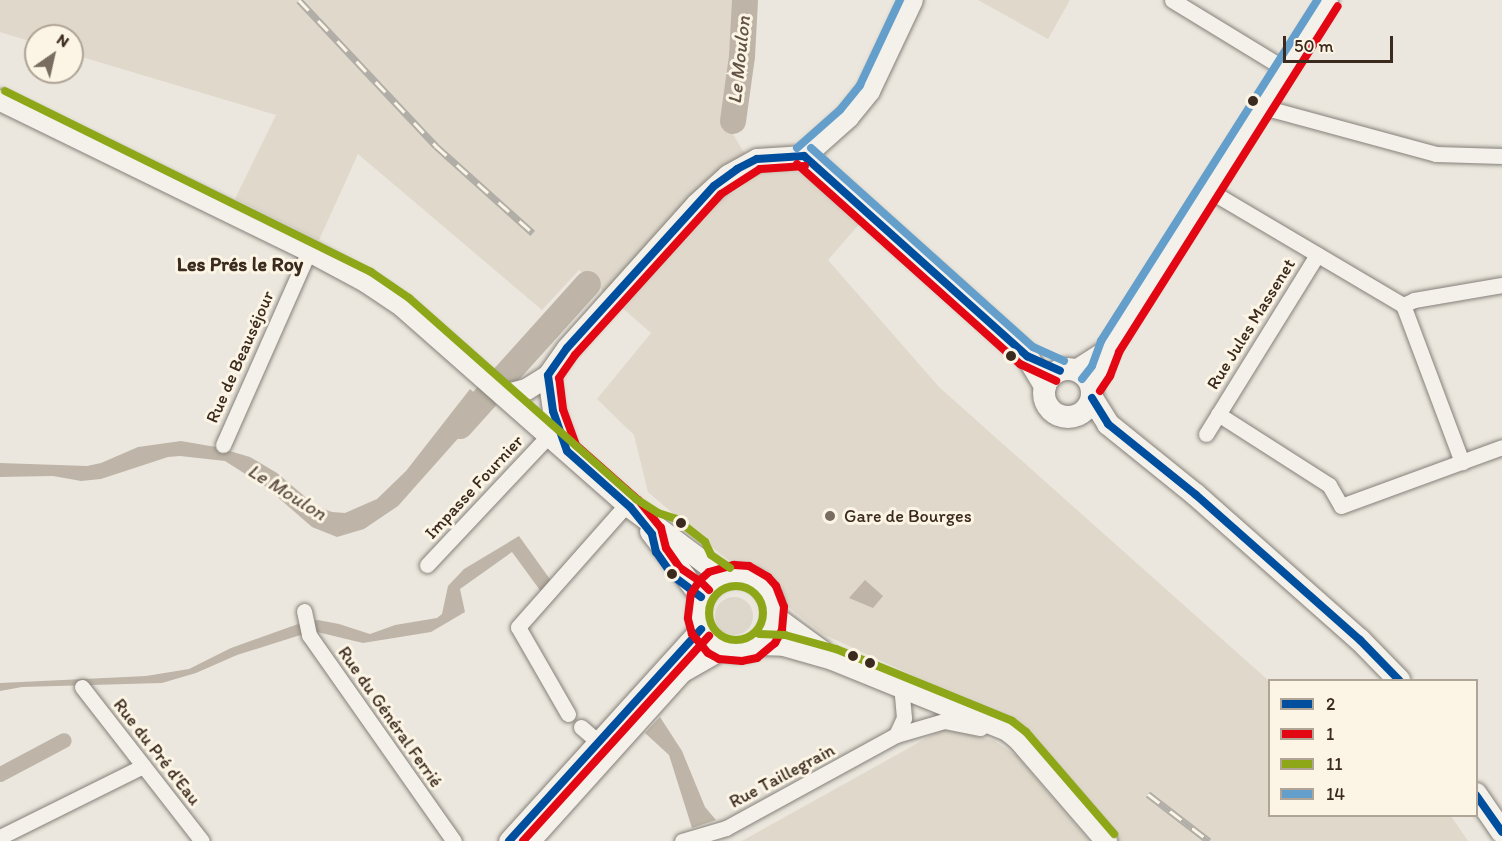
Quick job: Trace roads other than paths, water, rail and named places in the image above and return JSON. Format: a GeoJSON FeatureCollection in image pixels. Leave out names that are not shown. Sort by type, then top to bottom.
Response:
{"type":"FeatureCollection","features":[{"type":"Feature","properties":{"kind":"main road"},"geometry":{"type":"LineString","coordinates":[[503,395],[542,380],[567,348],[714,186],[737,169],[756,159],[804,156],[848,117],[869,91],[895,31],[912,0]]}},
{"type":"Feature","properties":{"kind":"main road"},"geometry":{"type":"LineString","coordinates":[[0,100],[309,251],[364,281],[402,306],[629,505],[653,529],[698,594],[698,617],[708,640],[722,649],[741,651],[759,644],[783,645],[832,659],[1007,730],[1018,739],[1106,841]]}},
{"type":"Feature","properties":{"kind":"main road"},"geometry":{"type":"LineString","coordinates":[[804,156],[1027,356],[1060,376],[1081,373],[1095,422],[1108,424],[1196,495],[1360,640],[1397,679]]}},
{"type":"Feature","properties":{"kind":"main road"},"geometry":{"type":"LineString","coordinates":[[1060,376],[1046,403],[1051,410],[1067,417],[1088,399]]}},
{"type":"Feature","properties":{"kind":"main road"},"geometry":{"type":"LineString","coordinates":[[542,380],[543,430]]}},
{"type":"Feature","properties":{"kind":"main road"},"geometry":{"type":"LineString","coordinates":[[542,380],[567,451]]}},
{"type":"Feature","properties":{"kind":"main road"},"geometry":{"type":"LineString","coordinates":[[653,529],[724,577]]}},
{"type":"Feature","properties":{"kind":"main road"},"geometry":{"type":"LineString","coordinates":[[698,594],[724,577],[745,576],[761,585],[771,599],[774,616],[772,627],[759,644]]}},
{"type":"Feature","properties":{"kind":"main road"},"geometry":{"type":"LineString","coordinates":[[774,616],[832,659]]}},
{"type":"Feature","properties":{"kind":"main road"},"geometry":{"type":"LineString","coordinates":[[509,841],[701,628]]}},
{"type":"Feature","properties":{"kind":"main road"},"geometry":{"type":"LineString","coordinates":[[529,841],[681,672],[722,649]]}},
{"type":"Feature","properties":{"kind":"main road"},"geometry":{"type":"LineString","coordinates":[[1478,797],[1502,832]]}},
{"type":"Feature","properties":{"kind":"street"},"geometry":{"type":"LineString","coordinates":[[1172,0],[1285,69]]}},
{"type":"Feature","properties":{"kind":"street"},"geometry":{"type":"LineString","coordinates":[[1088,399],[1110,347],[1329,0]]}},
{"type":"Feature","properties":{"kind":"street"},"geometry":{"type":"LineString","coordinates":[[1263,105],[1274,110],[1436,154],[1502,156]]}},
{"type":"Feature","properties":{"kind":"street"},"geometry":{"type":"LineString","coordinates":[[1210,191],[1403,305],[1462,462],[1502,447]]}},
{"type":"Feature","properties":{"kind":"street","name":"Rue de Beauséjour"},"geometry":{"type":"LineString","coordinates":[[223,445],[309,251]]}},
{"type":"Feature","properties":{"kind":"street","name":"Rue Jules Massenet"},"geometry":{"type":"LineString","coordinates":[[1206,434],[1317,255]]}},
{"type":"Feature","properties":{"kind":"street"},"geometry":{"type":"LineString","coordinates":[[1403,305],[1414,300],[1502,285]]}},
{"type":"Feature","properties":{"kind":"street"},"geometry":{"type":"LineString","coordinates":[[1060,376],[1110,347]]}},
{"type":"Feature","properties":{"kind":"street","name":"Rue Jules Massenet"},"geometry":{"type":"LineString","coordinates":[[1218,414],[1329,485],[1341,506],[1462,462]]}},
{"type":"Feature","properties":{"kind":"street","name":"Impasse Fournier"},"geometry":{"type":"LineString","coordinates":[[428,565],[543,430]]}},
{"type":"Feature","properties":{"kind":"street"},"geometry":{"type":"LineString","coordinates":[[568,714],[518,627],[629,505]]}},
{"type":"Feature","properties":{"kind":"street","name":"Rue du Général Ferrié"},"geometry":{"type":"LineString","coordinates":[[304,615],[309,635],[454,841]]}},
{"type":"Feature","properties":{"kind":"street","name":"Rue du Pré d'Eau"},"geometry":{"type":"LineString","coordinates":[[82,687],[202,841]]}},
{"type":"Feature","properties":{"kind":"street"},"geometry":{"type":"LineString","coordinates":[[896,735],[904,718],[901,687]]}},
{"type":"Feature","properties":{"kind":"street","name":"Rue Taillegrain"},"geometry":{"type":"LineString","coordinates":[[689,839],[726,828],[896,735],[906,735],[934,722],[963,723],[989,731],[1017,746],[1041,765]]}},
{"type":"Feature","properties":{"kind":"street"},"geometry":{"type":"LineString","coordinates":[[581,727],[598,742]]}},
{"type":"Feature","properties":{"kind":"street"},"geometry":{"type":"LineString","coordinates":[[0,837],[143,766]]}},
{"type":"Feature","properties":{"kind":"water"},"geometry":{"type":"Polygon","coordinates":[[[470,389],[490,406],[470,425],[398,506],[364,529],[337,537],[312,527],[266,487],[225,461],[180,456],[168,457],[101,479],[81,481],[53,476],[0,477],[0,463],[87,466],[101,463],[138,447],[181,441],[216,447],[250,457],[277,473],[316,506],[332,512],[345,513],[377,499],[406,471],[470,389]]]}},
{"type":"Feature","properties":{"kind":"water"},"geometry":{"type":"Polygon","coordinates":[[[519,536],[552,582],[542,593],[512,552],[460,589],[465,612],[431,632],[363,643],[313,631],[237,655],[196,673],[162,683],[22,687],[0,691],[0,683],[146,676],[189,669],[231,648],[301,623],[318,620],[370,634],[395,625],[437,618],[442,614],[448,586],[464,569],[519,536]]]}},
{"type":"Feature","properties":{"kind":"water"},"geometry":{"type":"Polygon","coordinates":[[[865,580],[883,596],[873,608],[849,598],[865,580]]]}},
{"type":"Feature","properties":{"kind":"water"},"geometry":{"type":"Polygon","coordinates":[[[660,717],[682,751],[705,807],[716,820],[692,828],[669,755],[645,733],[660,717]]]}},
{"type":"Feature","properties":{"kind":"waterway","name":"Le Moulon"},"geometry":{"type":"LineString","coordinates":[[733,121],[742,56],[745,0]]}},
{"type":"Feature","properties":{"kind":"waterway","name":"Le Moulon"},"geometry":{"type":"LineString","coordinates":[[460,426],[588,284]]}},
{"type":"Feature","properties":{"kind":"waterway"},"geometry":{"type":"LineString","coordinates":[[0,774],[64,740]]}},
{"type":"Feature","properties":{"kind":"railway"},"geometry":{"type":"LineString","coordinates":[[299,0],[436,146],[533,233]]}},
{"type":"Feature","properties":{"kind":"railway"},"geometry":{"type":"LineString","coordinates":[[1148,794],[1209,841]]}},
{"type":"Feature","properties":{"kind":"place","name":"Gare de Bourges"},"geometry":{"type":"Point","coordinates":[830,516]}},
{"type":"Feature","properties":{"kind":"district","name":"Les Prés le Roy"},"geometry":{"type":"Point","coordinates":[240,264]}}]}
